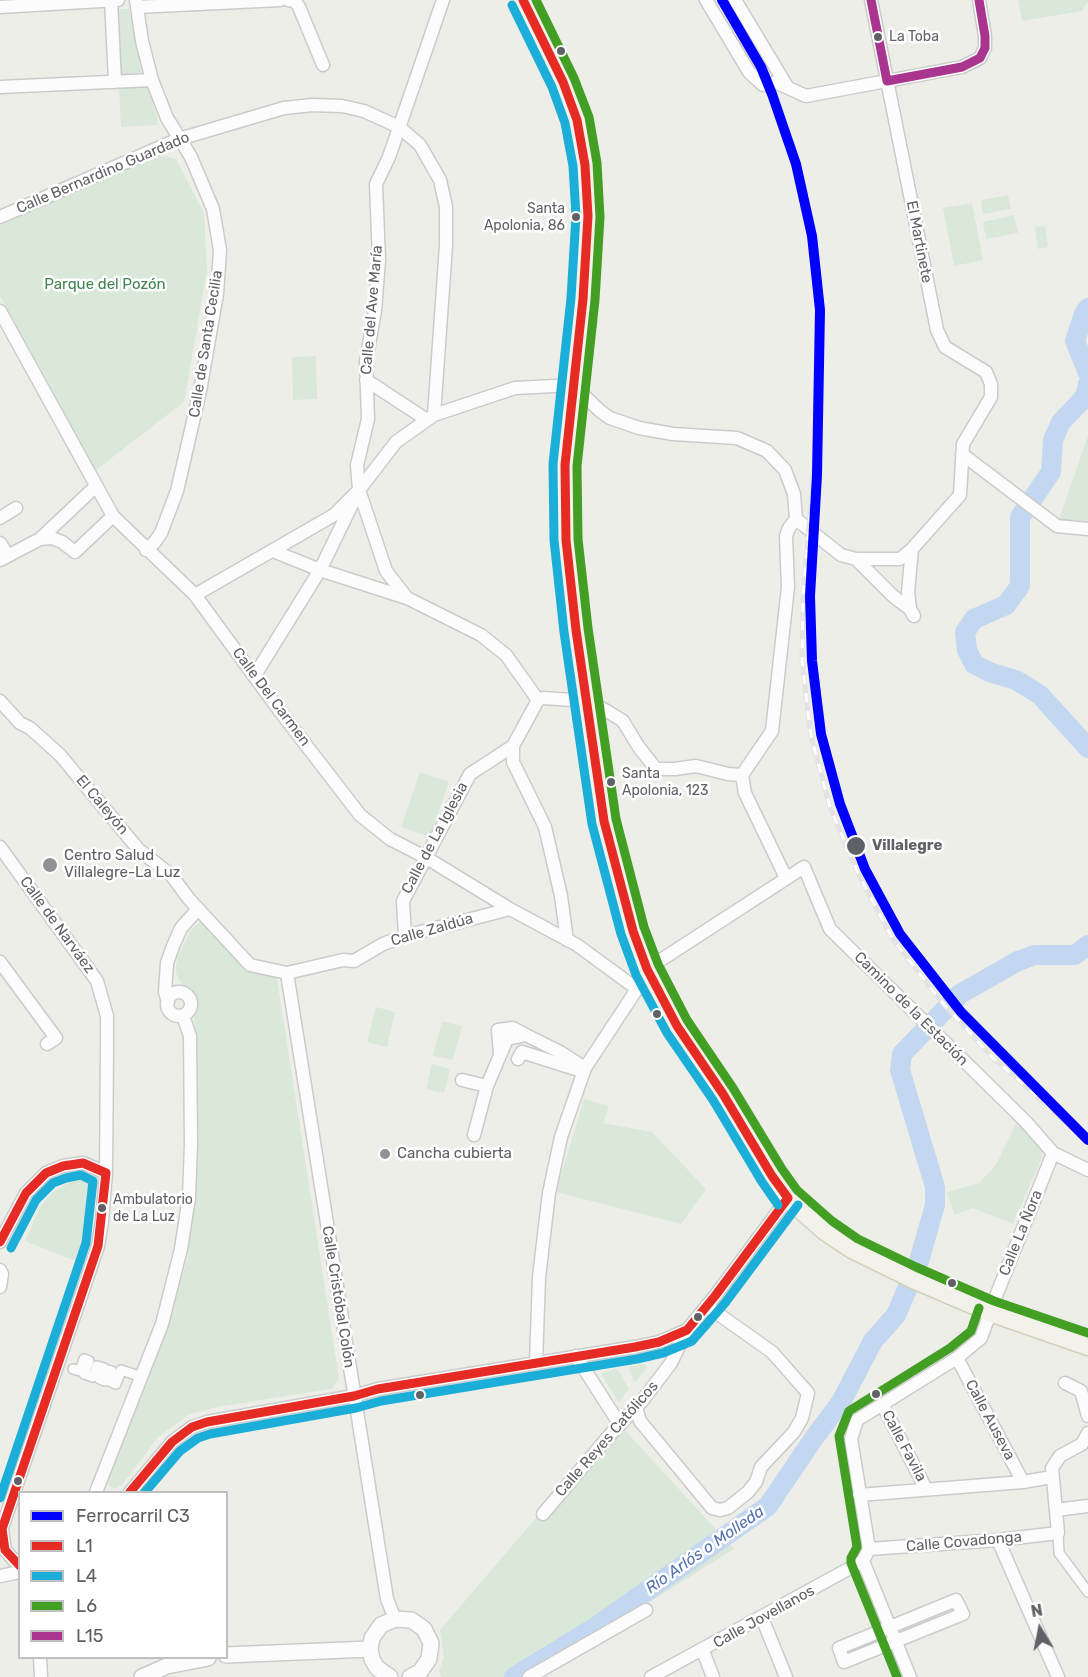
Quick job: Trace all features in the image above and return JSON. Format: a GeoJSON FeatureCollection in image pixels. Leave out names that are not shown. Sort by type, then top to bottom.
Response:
{"type":"FeatureCollection","features":[{"type":"Feature","properties":{"kind":"main road"},"geometry":{"type":"LineString","coordinates":[[523,0],[563,82],[577,120],[585,165],[588,216],[583,298],[565,465],[566,540],[576,630],[604,821],[633,931],[647,969],[677,1026],[723,1094],[772,1176],[788,1198],[825,1231],[852,1249],[916,1280],[990,1312],[1088,1346]]}},
{"type":"Feature","properties":{"kind":"street"},"geometry":{"type":"LineString","coordinates":[[111,0],[115,82]]}},
{"type":"Feature","properties":{"kind":"street"},"geometry":{"type":"LineString","coordinates":[[0,7],[118,0]]}},
{"type":"Feature","properties":{"kind":"street"},"geometry":{"type":"LineString","coordinates":[[136,3],[280,0]]}},
{"type":"Feature","properties":{"kind":"street"},"geometry":{"type":"LineString","coordinates":[[293,0],[323,65]]}},
{"type":"Feature","properties":{"kind":"street","name":"Calle del Ave María"},"geometry":{"type":"LineString","coordinates":[[255,675],[320,570],[359,490],[357,465],[368,419],[366,361],[375,311],[379,260],[376,184],[443,0]]}},
{"type":"Feature","properties":{"kind":"street"},"geometry":{"type":"LineString","coordinates":[[706,0],[749,72],[769,84],[788,88],[806,96],[962,67],[980,58],[985,48],[985,36],[979,0]]}},
{"type":"Feature","properties":{"kind":"street"},"geometry":{"type":"LineString","coordinates":[[735,0],[788,88]]}},
{"type":"Feature","properties":{"kind":"street","name":"El Martinete"},"geometry":{"type":"LineString","coordinates":[[796,519],[841,555],[856,559],[900,558],[912,549],[960,495],[963,444],[991,396],[991,384],[986,372],[945,347],[937,330],[871,0]]}},
{"type":"Feature","properties":{"kind":"street","name":"Calle de Santa Cecilia"},"geometry":{"type":"LineString","coordinates":[[136,3],[152,80],[167,118],[190,158],[213,209],[220,250],[217,294],[200,391],[177,491],[161,533],[147,550]]}},
{"type":"Feature","properties":{"kind":"street"},"geometry":{"type":"LineString","coordinates":[[0,87],[152,80]]}},
{"type":"Feature","properties":{"kind":"street","name":"Calle Bernardino Guardado"},"geometry":{"type":"LineString","coordinates":[[0,217],[179,139],[284,108],[312,105],[342,106],[364,111],[399,126],[420,145],[440,180],[446,207],[446,245],[431,418]]}},
{"type":"Feature","properties":{"kind":"street","name":"Calle Del Carmen"},"geometry":{"type":"LineString","coordinates":[[0,311],[113,516],[195,595],[360,815],[390,839],[567,940],[637,989]]}},
{"type":"Feature","properties":{"kind":"street"},"geometry":{"type":"LineString","coordinates":[[366,380],[431,418]]}},
{"type":"Feature","properties":{"kind":"street"},"geometry":{"type":"LineString","coordinates":[[195,595],[334,515],[359,490],[396,442],[431,418],[514,388],[573,385],[610,418],[639,428],[673,434],[737,438],[767,452],[785,470],[794,494],[796,519],[786,536],[788,586],[772,731],[742,775],[746,793],[786,878],[647,969],[637,989],[584,1070],[561,1137],[549,1192],[538,1277],[536,1363]]}},
{"type":"Feature","properties":{"kind":"street"},"geometry":{"type":"LineString","coordinates":[[962,454],[1057,526],[1088,529]]}},
{"type":"Feature","properties":{"kind":"street"},"geometry":{"type":"LineString","coordinates":[[0,543],[4,558],[40,539],[96,486]]}},
{"type":"Feature","properties":{"kind":"street"},"geometry":{"type":"LineString","coordinates":[[359,490],[386,571],[407,598]]}},
{"type":"Feature","properties":{"kind":"street"},"geometry":{"type":"LineString","coordinates":[[0,518],[16,508]]}},
{"type":"Feature","properties":{"kind":"street"},"geometry":{"type":"LineString","coordinates":[[40,539],[52,538],[75,552],[113,516]]}},
{"type":"Feature","properties":{"kind":"street"},"geometry":{"type":"LineString","coordinates":[[856,559],[912,613],[908,592],[912,549]]}},
{"type":"Feature","properties":{"kind":"street"},"geometry":{"type":"LineString","coordinates":[[273,551],[320,570],[407,598],[481,635],[506,655],[538,699]]}},
{"type":"Feature","properties":{"kind":"street"},"geometry":{"type":"LineString","coordinates":[[538,699],[587,701],[623,721],[638,746],[656,768],[675,769],[696,766],[742,775]]}},
{"type":"Feature","properties":{"kind":"street"},"geometry":{"type":"LineString","coordinates":[[538,699],[513,747],[513,762],[545,827],[561,896],[567,940]]}},
{"type":"Feature","properties":{"kind":"street","name":"El Caleyón"},"geometry":{"type":"LineString","coordinates":[[0,701],[20,723],[30,728],[60,756],[140,850],[171,875],[198,909],[250,965],[287,973]]}},
{"type":"Feature","properties":{"kind":"street","name":"Calle de La Iglesia"},"geometry":{"type":"LineString","coordinates":[[405,936],[403,901],[470,774],[513,747]]}},
{"type":"Feature","properties":{"kind":"street","name":"Calle de Narváez"},"geometry":{"type":"LineString","coordinates":[[0,847],[97,981],[107,1016],[106,1173],[98,1246],[1,1532]]}},
{"type":"Feature","properties":{"kind":"street","name":"Camino de la Estación"},"geometry":{"type":"LineString","coordinates":[[786,878],[804,867],[830,929],[1026,1122],[1053,1153]]}},
{"type":"Feature","properties":{"kind":"street"},"geometry":{"type":"LineString","coordinates":[[172,997],[183,993],[190,999],[190,1011],[183,1016],[170,1011],[172,997],[166,975],[172,946],[181,928],[198,909]]}},
{"type":"Feature","properties":{"kind":"street","name":"Calle Zaldúa"},"geometry":{"type":"LineString","coordinates":[[287,973],[343,960],[354,961],[383,944],[405,936],[510,909]]}},
{"type":"Feature","properties":{"kind":"street"},"geometry":{"type":"LineString","coordinates":[[0,962],[52,1041]]}},
{"type":"Feature","properties":{"kind":"street","name":"Calle Cristóbal Colón"},"geometry":{"type":"LineString","coordinates":[[287,973],[387,1599],[395,1619]]}},
{"type":"Feature","properties":{"kind":"street"},"geometry":{"type":"LineString","coordinates":[[100,1490],[162,1323],[176,1272],[187,1209],[191,1144],[190,1036],[183,1016]]}},
{"type":"Feature","properties":{"kind":"street"},"geometry":{"type":"LineString","coordinates":[[474,1135],[487,1086],[507,1040],[526,1035],[560,1052],[584,1070]]}},
{"type":"Feature","properties":{"kind":"street"},"geometry":{"type":"LineString","coordinates":[[518,1059],[522,1052],[584,1070]]}},
{"type":"Feature","properties":{"kind":"street"},"geometry":{"type":"LineString","coordinates":[[462,1080],[487,1086]]}},
{"type":"Feature","properties":{"kind":"street"},"geometry":{"type":"LineString","coordinates":[[0,1242],[26,1193],[46,1173],[63,1166],[91,1160],[106,1148]]}},
{"type":"Feature","properties":{"kind":"street"},"geometry":{"type":"LineString","coordinates":[[1053,1153],[1088,1170]]}},
{"type":"Feature","properties":{"kind":"street","name":"Calle La Ñora"},"geometry":{"type":"LineString","coordinates":[[869,1549],[851,1439],[857,1420],[957,1358],[981,1338],[1053,1153]]}},
{"type":"Feature","properties":{"kind":"street"},"geometry":{"type":"LineString","coordinates":[[83,1163],[106,1173]]}},
{"type":"Feature","properties":{"kind":"street"},"geometry":{"type":"LineString","coordinates":[[131,1491],[172,1442],[192,1427],[207,1422],[354,1396],[378,1389],[659,1342],[687,1330],[788,1198]]}},
{"type":"Feature","properties":{"kind":"street"},"geometry":{"type":"LineString","coordinates":[[0,1270],[2,1274],[0,1287]]}},
{"type":"Feature","properties":{"kind":"street"},"geometry":{"type":"LineString","coordinates":[[636,1408],[640,1421],[712,1508],[720,1510],[728,1508],[748,1492],[756,1482],[761,1467],[794,1432],[802,1418],[808,1393],[772,1352],[707,1306]]}},
{"type":"Feature","properties":{"kind":"street","name":"Calle Reyes Católicos"},"geometry":{"type":"LineString","coordinates":[[543,1514],[636,1408],[671,1363],[687,1330]]}},
{"type":"Feature","properties":{"kind":"street"},"geometry":{"type":"LineString","coordinates":[[659,1342],[671,1363]]}},
{"type":"Feature","properties":{"kind":"street"},"geometry":{"type":"LineString","coordinates":[[576,1356],[620,1425]]}},
{"type":"Feature","properties":{"kind":"street","name":"Calle Auseva"},"geometry":{"type":"LineString","coordinates":[[957,1358],[1023,1482]]}},
{"type":"Feature","properties":{"kind":"street"},"geometry":{"type":"LineString","coordinates":[[73,1369],[80,1371],[84,1359],[89,1361],[84,1374],[93,1377],[97,1366],[104,1368],[100,1379],[104,1381],[108,1370],[112,1371],[109,1381],[116,1384],[121,1370],[141,1377]]}},
{"type":"Feature","properties":{"kind":"street"},"geometry":{"type":"LineString","coordinates":[[1065,1383],[1081,1391],[1086,1400],[1088,1416]]}},
{"type":"Feature","properties":{"kind":"street","name":"Calle Favila"},"geometry":{"type":"LineString","coordinates":[[882,1404],[926,1489]]}},
{"type":"Feature","properties":{"kind":"street"},"geometry":{"type":"LineString","coordinates":[[1088,1433],[1082,1444],[1060,1456],[1052,1468],[1059,1553],[1088,1592]]}},
{"type":"Feature","properties":{"kind":"street"},"geometry":{"type":"LineString","coordinates":[[859,1495],[1023,1482],[1052,1477]]}},
{"type":"Feature","properties":{"kind":"street"},"geometry":{"type":"LineString","coordinates":[[1056,1510],[1088,1506]]}},
{"type":"Feature","properties":{"kind":"street"},"geometry":{"type":"LineString","coordinates":[[1,1532],[5,1550],[18,1565]]}},
{"type":"Feature","properties":{"kind":"street","name":"Calle Covadonga"},"geometry":{"type":"LineString","coordinates":[[869,1549],[998,1540],[1058,1533]]}},
{"type":"Feature","properties":{"kind":"street"},"geometry":{"type":"LineString","coordinates":[[998,1540],[1058,1677]]}},
{"type":"Feature","properties":{"kind":"street"},"geometry":{"type":"LineString","coordinates":[[869,1549],[863,1561],[910,1677]]}},
{"type":"Feature","properties":{"kind":"street","name":"Calle Jovellanos"},"geometry":{"type":"LineString","coordinates":[[651,1677],[703,1651],[863,1561]]}},
{"type":"Feature","properties":{"kind":"street"},"geometry":{"type":"LineString","coordinates":[[0,1576],[18,1572]]}},
{"type":"Feature","properties":{"kind":"street"},"geometry":{"type":"LineString","coordinates":[[956,1600],[963,1614],[844,1662],[839,1648],[891,1627],[956,1600]]}},
{"type":"Feature","properties":{"kind":"street"},"geometry":{"type":"LineString","coordinates":[[529,1677],[646,1610]]}},
{"type":"Feature","properties":{"kind":"street"},"geometry":{"type":"LineString","coordinates":[[762,1618],[786,1677]]}},
{"type":"Feature","properties":{"kind":"street"},"geometry":{"type":"LineString","coordinates":[[390,1677],[377,1668],[370,1649],[372,1638],[381,1625],[395,1619],[411,1620],[420,1626],[431,1643],[429,1659],[418,1675]]}},
{"type":"Feature","properties":{"kind":"street"},"geometry":{"type":"LineString","coordinates":[[228,1655],[370,1649]]}},
{"type":"Feature","properties":{"kind":"street"},"geometry":{"type":"LineString","coordinates":[[703,1651],[714,1677]]}},
{"type":"Feature","properties":{"kind":"street"},"geometry":{"type":"LineString","coordinates":[[40,1659],[41,1677]]}},
{"type":"Feature","properties":{"kind":"street"},"geometry":{"type":"LineString","coordinates":[[142,1677],[167,1666],[203,1659]]}},
{"type":"Feature","properties":{"kind":"green space"},"geometry":{"type":"Polygon","coordinates":[[[1018,0],[1088,1],[1082,11],[1022,21],[1018,0]]]}},
{"type":"Feature","properties":{"kind":"green space"},"geometry":{"type":"Polygon","coordinates":[[[117,9],[129,9],[143,77],[122,78],[117,9]]]}},
{"type":"Feature","properties":{"kind":"green space"},"geometry":{"type":"Polygon","coordinates":[[[147,85],[157,116],[157,125],[121,127],[119,88],[147,85]]]}},
{"type":"Feature","properties":{"kind":"green space","name":"Parque del Pozón"},"geometry":{"type":"Polygon","coordinates":[[[154,153],[176,159],[204,213],[207,271],[184,402],[96,470],[0,296],[0,226],[154,153]]]}},
{"type":"Feature","properties":{"kind":"green space"},"geometry":{"type":"Polygon","coordinates":[[[1008,195],[1011,209],[983,214],[981,200],[1008,195]]]}},
{"type":"Feature","properties":{"kind":"green space"},"geometry":{"type":"Polygon","coordinates":[[[972,203],[983,260],[954,266],[943,208],[972,203]]]}},
{"type":"Feature","properties":{"kind":"green space"},"geometry":{"type":"Polygon","coordinates":[[[1014,215],[1018,233],[986,239],[983,222],[1014,215]]]}},
{"type":"Feature","properties":{"kind":"green space"},"geometry":{"type":"Polygon","coordinates":[[[1045,226],[1048,247],[1038,249],[1035,227],[1045,226]]]}},
{"type":"Feature","properties":{"kind":"green space"},"geometry":{"type":"Polygon","coordinates":[[[316,356],[317,399],[293,400],[292,357],[316,356]]]}},
{"type":"Feature","properties":{"kind":"green space"},"geometry":{"type":"Polygon","coordinates":[[[1088,435],[1088,529],[1057,526],[1088,435]]]}},
{"type":"Feature","properties":{"kind":"green space"},"geometry":{"type":"Polygon","coordinates":[[[420,772],[449,782],[430,837],[401,827],[420,772]]]}},
{"type":"Feature","properties":{"kind":"green space"},"geometry":{"type":"Polygon","coordinates":[[[200,921],[206,922],[236,960],[244,966],[272,973],[277,979],[339,1379],[333,1388],[217,1407],[190,1414],[158,1437],[122,1485],[115,1489],[108,1483],[108,1476],[166,1327],[188,1257],[198,1138],[194,1012],[193,997],[179,980],[176,965],[190,931],[200,921]]]}},
{"type":"Feature","properties":{"kind":"green space"},"geometry":{"type":"Polygon","coordinates":[[[376,1007],[395,1012],[387,1047],[367,1042],[376,1007]]]}},
{"type":"Feature","properties":{"kind":"green space"},"geometry":{"type":"Polygon","coordinates":[[[442,1021],[462,1026],[453,1060],[433,1056],[442,1021]]]}},
{"type":"Feature","properties":{"kind":"green space"},"geometry":{"type":"Polygon","coordinates":[[[432,1064],[450,1069],[444,1093],[426,1089],[432,1064]]]}},
{"type":"Feature","properties":{"kind":"green space"},"geometry":{"type":"Polygon","coordinates":[[[584,1099],[609,1106],[603,1123],[652,1132],[706,1189],[681,1224],[556,1192],[584,1099]]]}},
{"type":"Feature","properties":{"kind":"green space"},"geometry":{"type":"Polygon","coordinates":[[[1018,1119],[1041,1146],[1042,1158],[1013,1224],[973,1208],[954,1215],[947,1192],[979,1183],[996,1165],[1018,1119]]]}},
{"type":"Feature","properties":{"kind":"green space"},"geometry":{"type":"Polygon","coordinates":[[[87,1177],[96,1184],[81,1263],[25,1241],[40,1207],[52,1193],[71,1181],[87,1177]]]}},
{"type":"Feature","properties":{"kind":"green space"},"geometry":{"type":"Polygon","coordinates":[[[644,1364],[647,1368],[634,1381],[628,1367],[644,1364]]]}},
{"type":"Feature","properties":{"kind":"green space"},"geometry":{"type":"Polygon","coordinates":[[[614,1369],[618,1370],[629,1389],[619,1403],[602,1375],[614,1369]]]}},
{"type":"Feature","properties":{"kind":"green space"},"geometry":{"type":"Polygon","coordinates":[[[622,1427],[734,1549],[531,1677],[441,1677],[439,1672],[444,1657],[440,1630],[529,1526],[622,1427]]]}},
{"type":"Feature","properties":{"kind":"waterway","name":"Río Arlós o Molleda"},"geometry":{"type":"LineString","coordinates":[[1088,308],[1075,341],[1088,373]]}},
{"type":"Feature","properties":{"kind":"waterway","name":"Río Arlós o Molleda"},"geometry":{"type":"LineString","coordinates":[[1088,384],[1085,397],[1061,422],[1053,440],[1051,472],[1020,517],[1020,586],[1006,605],[974,619],[965,632],[967,650],[974,664],[989,672],[1016,680],[1040,695],[1088,748]]}},
{"type":"Feature","properties":{"kind":"waterway","name":"Río Arlós o Molleda"},"geometry":{"type":"LineString","coordinates":[[514,1677],[594,1628],[768,1506],[841,1402],[873,1341],[896,1315],[919,1261],[935,1205],[935,1187],[900,1070],[902,1054],[960,994],[1018,961],[1035,955],[1075,955],[1088,945]]}},
{"type":"Feature","properties":{"kind":"railway"},"geometry":{"type":"LineString","coordinates":[[818,424],[803,596],[802,662],[811,736],[830,807],[858,873],[892,938],[940,1000],[991,1056],[1088,1141]]}},
{"type":"Feature","properties":{"kind":"rail line","name":"C3"},"geometry":{"type":"LineString","coordinates":[[722,0],[761,67],[772,94],[796,164],[812,236],[820,310],[817,475],[810,596],[812,661],[821,734],[840,804],[865,869],[900,934],[961,1012],[1088,1140]]}},
{"type":"Feature","properties":{"kind":"transit line","name":"L1"},"geometry":{"type":"LineString","coordinates":[[523,0],[563,82],[577,120],[585,165],[588,216],[583,299],[565,465],[566,540],[576,630],[604,821],[633,931],[647,969],[677,1026],[788,1198]]}},
{"type":"Feature","properties":{"kind":"transit line","name":"L6"},"geometry":{"type":"LineString","coordinates":[[536,0],[574,78],[589,117],[597,163],[600,217],[595,300],[577,466],[578,539],[588,628],[616,819],[644,927],[658,964],[687,1020],[733,1088],[782,1169],[797,1190],[832,1221],[858,1239],[916,1267],[994,1301],[1088,1333]]}},
{"type":"Feature","properties":{"kind":"transit line","name":"L15"},"geometry":{"type":"LineString","coordinates":[[871,0],[887,81]]}},
{"type":"Feature","properties":{"kind":"transit line","name":"L15"},"geometry":{"type":"LineString","coordinates":[[887,81],[962,67],[980,58],[985,48],[985,36],[979,0]]}},
{"type":"Feature","properties":{"kind":"transit line","name":"L4"},"geometry":{"type":"LineString","coordinates":[[512,5],[552,87],[565,123],[573,166],[576,216],[571,298],[553,464],[554,540],[564,632],[592,824],[621,934],[636,975],[667,1033],[713,1100],[778,1205]]}},
{"type":"Feature","properties":{"kind":"transit line","name":"L1"},"geometry":{"type":"LineString","coordinates":[[0,1242],[26,1193],[46,1173],[63,1166],[83,1163],[106,1173],[98,1246],[2,1529],[5,1550],[18,1564]]}},
{"type":"Feature","properties":{"kind":"transit line","name":"L4"},"geometry":{"type":"LineString","coordinates":[[0,1498],[86,1243],[93,1181],[81,1175],[53,1183],[36,1200],[11,1248]]}},
{"type":"Feature","properties":{"kind":"transit line","name":"L1"},"geometry":{"type":"LineString","coordinates":[[131,1491],[172,1442],[192,1427],[207,1422],[354,1396],[378,1389],[635,1347],[659,1342],[687,1330],[788,1198]]}},
{"type":"Feature","properties":{"kind":"transit line","name":"L4"},"geometry":{"type":"LineString","coordinates":[[146,1491],[180,1451],[198,1438],[210,1434],[356,1408],[381,1401],[637,1359],[663,1353],[692,1341],[725,1303],[798,1205]]}},
{"type":"Feature","properties":{"kind":"transit line","name":"L6"},"geometry":{"type":"LineString","coordinates":[[897,1677],[851,1563],[857,1547],[839,1436],[849,1411],[950,1348],[971,1331],[979,1308]]}},
{"type":"Feature","properties":{"kind":"place","name":"La Toba"},"geometry":{"type":"Point","coordinates":[878,37]}},
{"type":"Feature","properties":{"kind":"place","name":"Santa Apolonia, 86"},"geometry":{"type":"Point","coordinates":[576,217]}},
{"type":"Feature","properties":{"kind":"place","name":"Santa Apolonia, 123"},"geometry":{"type":"Point","coordinates":[611,782]}},
{"type":"Feature","properties":{"kind":"place","name":"Villalegre"},"geometry":{"type":"Point","coordinates":[856,846]}},
{"type":"Feature","properties":{"kind":"place","name":"Centro Salud Villalegre-La Luz"},"geometry":{"type":"Point","coordinates":[50,865]}},
{"type":"Feature","properties":{"kind":"place","name":"Cancha cubierta"},"geometry":{"type":"Point","coordinates":[385,1154]}},
{"type":"Feature","properties":{"kind":"place","name":"Ambulatorio de La Luz"},"geometry":{"type":"Point","coordinates":[102,1208]}}]}
